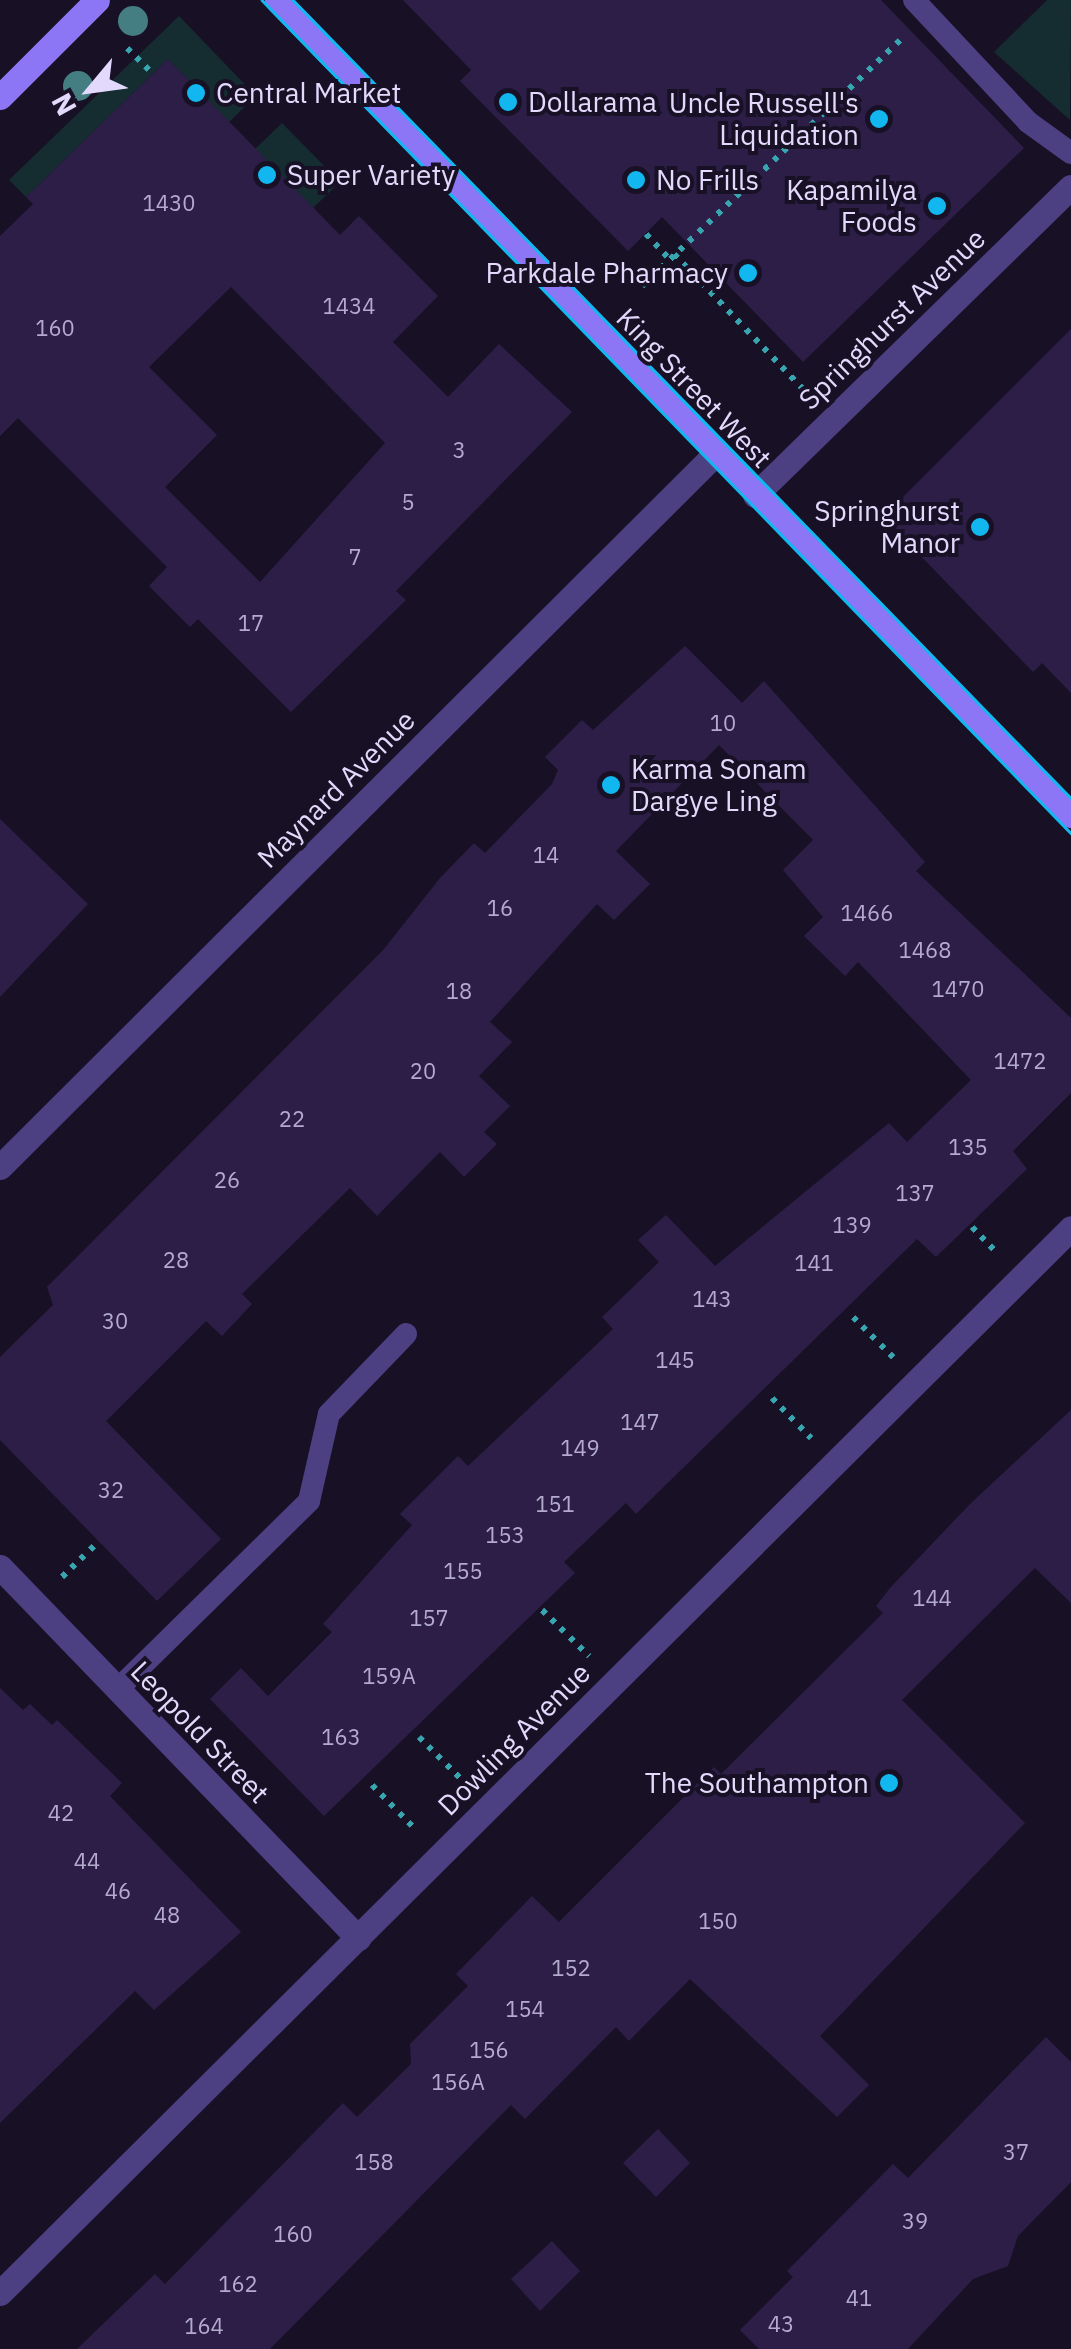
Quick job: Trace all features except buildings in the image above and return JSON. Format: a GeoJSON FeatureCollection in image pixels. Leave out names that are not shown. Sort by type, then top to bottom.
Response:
{"type":"FeatureCollection","features":[{"type":"Feature","properties":{"kind":"main road"},"geometry":{"type":"LineString","coordinates":[[0,97],[98,0]]}},
{"type":"Feature","properties":{"kind":"main road","name":"King Street West"},"geometry":{"type":"LineString","coordinates":[[277,0],[715,454],[1071,815]]}},
{"type":"Feature","properties":{"kind":"street","name":"Springhurst Avenue"},"geometry":{"type":"LineString","coordinates":[[755,494],[1071,187]]}},
{"type":"Feature","properties":{"kind":"street","name":"Maynard Avenue"},"geometry":{"type":"LineString","coordinates":[[0,1168],[715,454]]}},
{"type":"Feature","properties":{"kind":"street","name":"Dowling Avenue"},"geometry":{"type":"LineString","coordinates":[[0,2293],[1071,1228]]}},
{"type":"Feature","properties":{"kind":"street","name":"Leopold Street"},"geometry":{"type":"LineString","coordinates":[[0,1567],[358,1938]]}},
{"type":"Feature","properties":{"kind":"lane"},"geometry":{"type":"LineString","coordinates":[[921,7],[1028,122],[1071,154]]}},
{"type":"Feature","properties":{"kind":"lane"},"geometry":{"type":"LineString","coordinates":[[118,1689],[309,1501],[330,1414],[406,1334]]}},
{"type":"Feature","properties":{"kind":"path"},"geometry":{"type":"LineString","coordinates":[[642,286],[921,7]]}},
{"type":"Feature","properties":{"kind":"path"},"geometry":{"type":"LineString","coordinates":[[126,48],[153,74]]}},
{"type":"Feature","properties":{"kind":"path"},"geometry":{"type":"LineString","coordinates":[[646,234],[805,390]]}},
{"type":"Feature","properties":{"kind":"path"},"geometry":{"type":"LineString","coordinates":[[972,1227],[1003,1258]]}},
{"type":"Feature","properties":{"kind":"path"},"geometry":{"type":"LineString","coordinates":[[853,1317],[898,1362]]}},
{"type":"Feature","properties":{"kind":"path"},"geometry":{"type":"LineString","coordinates":[[772,1398],[815,1443]]}},
{"type":"Feature","properties":{"kind":"path"},"geometry":{"type":"LineString","coordinates":[[51,1589],[95,1545]]}},
{"type":"Feature","properties":{"kind":"path"},"geometry":{"type":"LineString","coordinates":[[542,1610],[593,1660]]}},
{"type":"Feature","properties":{"kind":"path"},"geometry":{"type":"LineString","coordinates":[[418,1737],[466,1784]]}},
{"type":"Feature","properties":{"kind":"path"},"geometry":{"type":"LineString","coordinates":[[372,1786],[418,1832]]}},
{"type":"Feature","properties":{"kind":"green space"},"geometry":{"type":"Polygon","coordinates":[[[1047,0],[1071,0],[1070,120],[994,52],[1047,0]]]}},
{"type":"Feature","properties":{"kind":"green space"},"geometry":{"type":"Polygon","coordinates":[[[179,16],[256,96],[229,122],[168,59],[26,197],[9,180],[179,16]]]}},
{"type":"Feature","properties":{"kind":"green space"},"geometry":{"type":"Polygon","coordinates":[[[282,123],[340,182],[313,208],[255,149],[282,123]]]}},
{"type":"Feature","properties":{"kind":"tram line"},"geometry":{"type":"LineString","coordinates":[[262,0],[1071,833]]}},
{"type":"Feature","properties":{"kind":"tram line"},"geometry":{"type":"LineString","coordinates":[[293,0],[1071,798]]}},
{"type":"Feature","properties":{"kind":"place","name":"Central Market"},"geometry":{"type":"Point","coordinates":[196,93]}},
{"type":"Feature","properties":{"kind":"place","name":"Dollarama"},"geometry":{"type":"Point","coordinates":[508,102]}},
{"type":"Feature","properties":{"kind":"place","name":"Uncle Russell's Liquidation"},"geometry":{"type":"Point","coordinates":[879,119]}},
{"type":"Feature","properties":{"kind":"place","name":"Super Variety"},"geometry":{"type":"Point","coordinates":[267,175]}},
{"type":"Feature","properties":{"kind":"place","name":"No Frills"},"geometry":{"type":"Point","coordinates":[636,180]}},
{"type":"Feature","properties":{"kind":"place","name":"Kapamilya Foods"},"geometry":{"type":"Point","coordinates":[937,206]}},
{"type":"Feature","properties":{"kind":"place","name":"Parkdale Pharmacy"},"geometry":{"type":"Point","coordinates":[748,273]}},
{"type":"Feature","properties":{"kind":"place","name":"Springhurst Manor"},"geometry":{"type":"Point","coordinates":[980,527]}},
{"type":"Feature","properties":{"kind":"place","name":"Karma Sonam Dargye Ling"},"geometry":{"type":"Point","coordinates":[611,785]}},
{"type":"Feature","properties":{"kind":"place","name":"The Southampton"},"geometry":{"type":"Point","coordinates":[889,1783]}}]}
